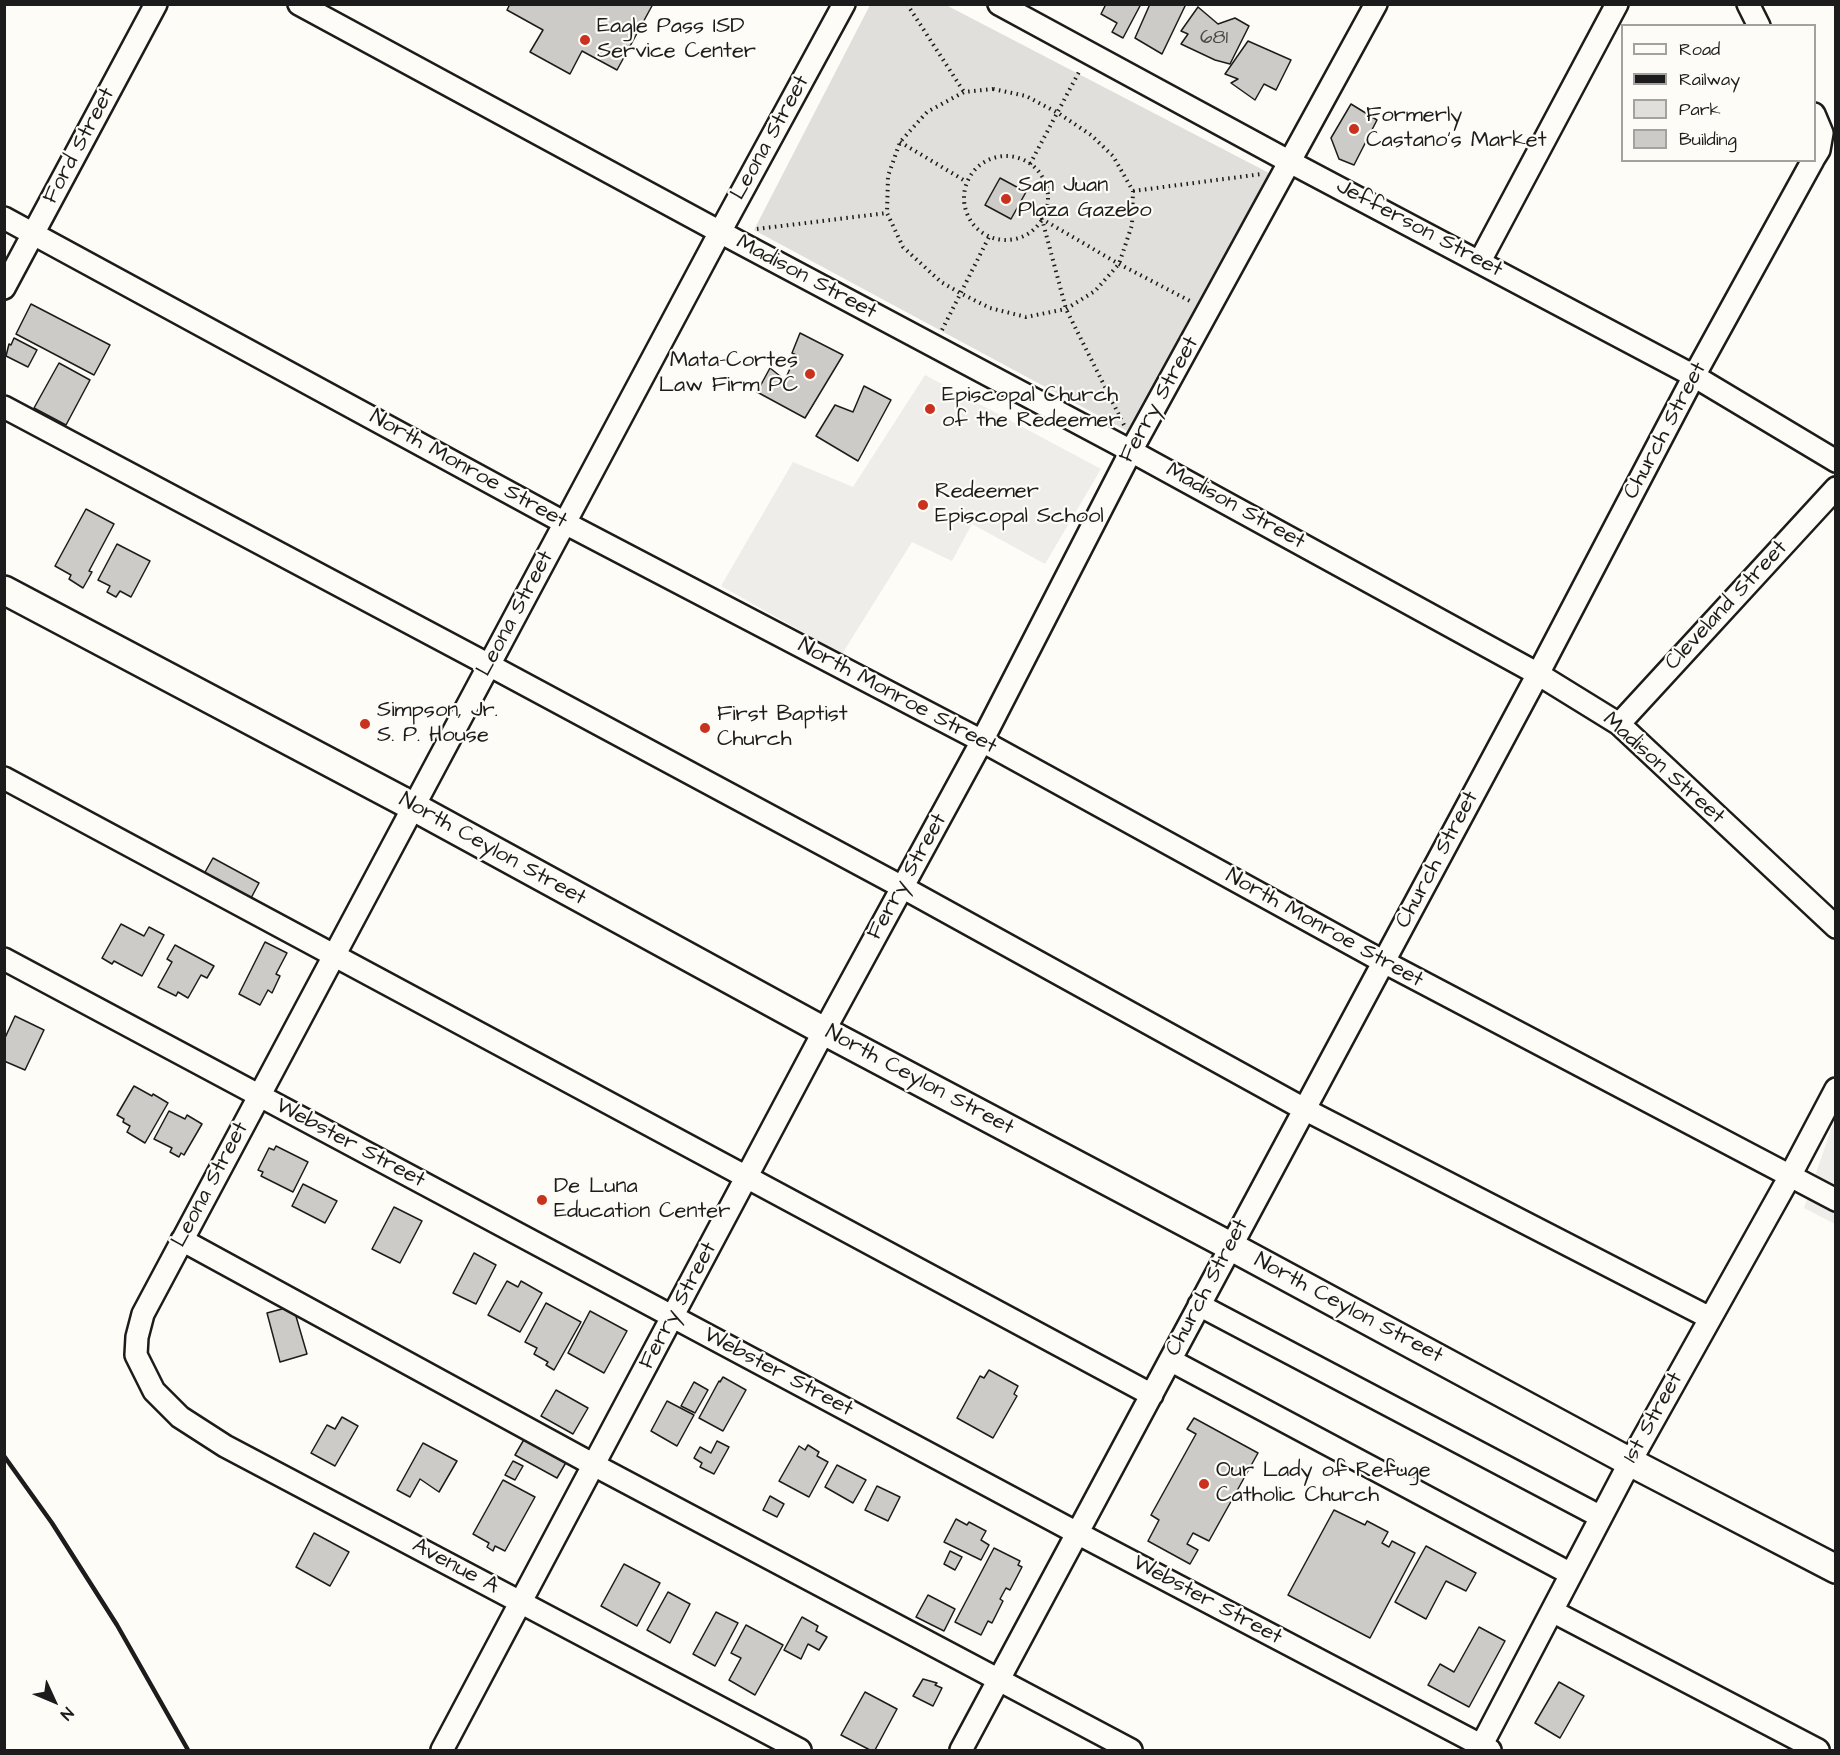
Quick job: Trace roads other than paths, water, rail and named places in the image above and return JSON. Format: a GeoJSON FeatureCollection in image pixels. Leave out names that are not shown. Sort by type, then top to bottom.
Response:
{"type":"FeatureCollection","features":[{"type":"Feature","properties":{"kind":"main road","name":"North Ceylon Street"},"geometry":{"type":"LineString","coordinates":[[4,590],[414,807],[824,1031],[1230,1246],[1630,1462],[1836,1569]]}},
{"type":"Feature","properties":{"kind":"street","name":"Ford Street"},"geometry":{"type":"LineString","coordinates":[[4,288],[156,4]]}},
{"type":"Feature","properties":{"kind":"street","name":"Madison Street"},"geometry":{"type":"LineString","coordinates":[[299,4],[934,346],[1129,441],[1539,674],[1619,724],[1836,927]]}},
{"type":"Feature","properties":{"kind":"street","name":"Leona Street"},"geometry":{"type":"LineString","coordinates":[[136,1355],[137,1337],[143,1314],[844,4]]}},
{"type":"Feature","properties":{"kind":"street","name":"Jefferson Street"},"geometry":{"type":"LineString","coordinates":[[999,4],[1290,162],[1694,376],[1836,460]]}},
{"type":"Feature","properties":{"kind":"street","name":"Ferry Street"},"geometry":{"type":"LineString","coordinates":[[445,1749],[520,1601],[674,1317],[824,1031],[982,741],[1129,441],[1208,311],[1376,4]]}},
{"type":"Feature","properties":{"kind":"street"},"geometry":{"type":"LineString","coordinates":[[1480,261],[1617,4]]}},
{"type":"Feature","properties":{"kind":"street"},"geometry":{"type":"LineString","coordinates":[[1748,4],[1758,24]]}},
{"type":"Feature","properties":{"kind":"street"},"geometry":{"type":"LineString","coordinates":[[1816,117],[1822,133],[1816,156]]}},
{"type":"Feature","properties":{"kind":"street","name":"Church Street"},"geometry":{"type":"LineString","coordinates":[[961,1750],[1539,674],[1694,376],[1813,162]]}},
{"type":"Feature","properties":{"kind":"street","name":"North Monroe Street"},"geometry":{"type":"LineString","coordinates":[[4,218],[565,523],[982,741],[1384,962],[1836,1200]]}},
{"type":"Feature","properties":{"kind":"street"},"geometry":{"type":"LineString","coordinates":[[4,407],[489,664],[902,887],[1304,1109],[1710,1318]]}},
{"type":"Feature","properties":{"kind":"street","name":"Cleveland Street"},"geometry":{"type":"LineString","coordinates":[[1619,724],[1836,488]]}},
{"type":"Feature","properties":{"kind":"street"},"geometry":{"type":"LineString","coordinates":[[4,778],[1152,1395]]}},
{"type":"Feature","properties":{"kind":"street","name":"Webster Street"},"geometry":{"type":"LineString","coordinates":[[4,959],[1483,1749]]}},
{"type":"Feature","properties":{"kind":"street","name":"1st Street"},"geometry":{"type":"LineString","coordinates":[[1483,1749],[1601,1516],[1836,1089]]}},
{"type":"Feature","properties":{"kind":"street"},"geometry":{"type":"LineString","coordinates":[[182,1240],[594,1465],[1131,1750]]}},
{"type":"Feature","properties":{"kind":"street"},"geometry":{"type":"LineString","coordinates":[[1199,1305],[1601,1516]]}},
{"type":"Feature","properties":{"kind":"street","name":"Avenue A"},"geometry":{"type":"LineString","coordinates":[[136,1355],[153,1391],[180,1417],[225,1446],[800,1750]]}},
{"type":"Feature","properties":{"kind":"street"},"geometry":{"type":"LineString","coordinates":[[1170,1360],[1571,1574]]}},
{"type":"Feature","properties":{"kind":"street"},"geometry":{"type":"LineString","coordinates":[[1552,1611],[1818,1750]]}},
{"type":"Feature","properties":{"kind":"railway"},"geometry":{"type":"LineString","coordinates":[[4,1456],[52,1523],[117,1625],[188,1750]]}},
{"type":"Feature","properties":{"kind":"place","name":"Eagle Pass ISD Service Center"},"geometry":{"type":"Point","coordinates":[585,40]}},
{"type":"Feature","properties":{"kind":"place","name":"Formerly Castano's Market"},"geometry":{"type":"Point","coordinates":[1354,129]}},
{"type":"Feature","properties":{"kind":"place","name":"San Juan Plaza Gazebo"},"geometry":{"type":"Point","coordinates":[1006,199]}},
{"type":"Feature","properties":{"kind":"place","name":"Mata-Cortes Law Firm PC"},"geometry":{"type":"Point","coordinates":[810,374]}},
{"type":"Feature","properties":{"kind":"place","name":"Episcopal Church of the Redeemer"},"geometry":{"type":"Point","coordinates":[930,409]}},
{"type":"Feature","properties":{"kind":"place","name":"Redeemer Episcopal School"},"geometry":{"type":"Point","coordinates":[923,505]}},
{"type":"Feature","properties":{"kind":"place","name":"Simpson, Jr. S. P. House"},"geometry":{"type":"Point","coordinates":[365,724]}},
{"type":"Feature","properties":{"kind":"place","name":"First Baptist Church"},"geometry":{"type":"Point","coordinates":[705,728]}},
{"type":"Feature","properties":{"kind":"place","name":"De Luna Education Center"},"geometry":{"type":"Point","coordinates":[542,1200]}},
{"type":"Feature","properties":{"kind":"place","name":"Our Lady of Refuge Catholic Church"},"geometry":{"type":"Point","coordinates":[1204,1484]}}]}
